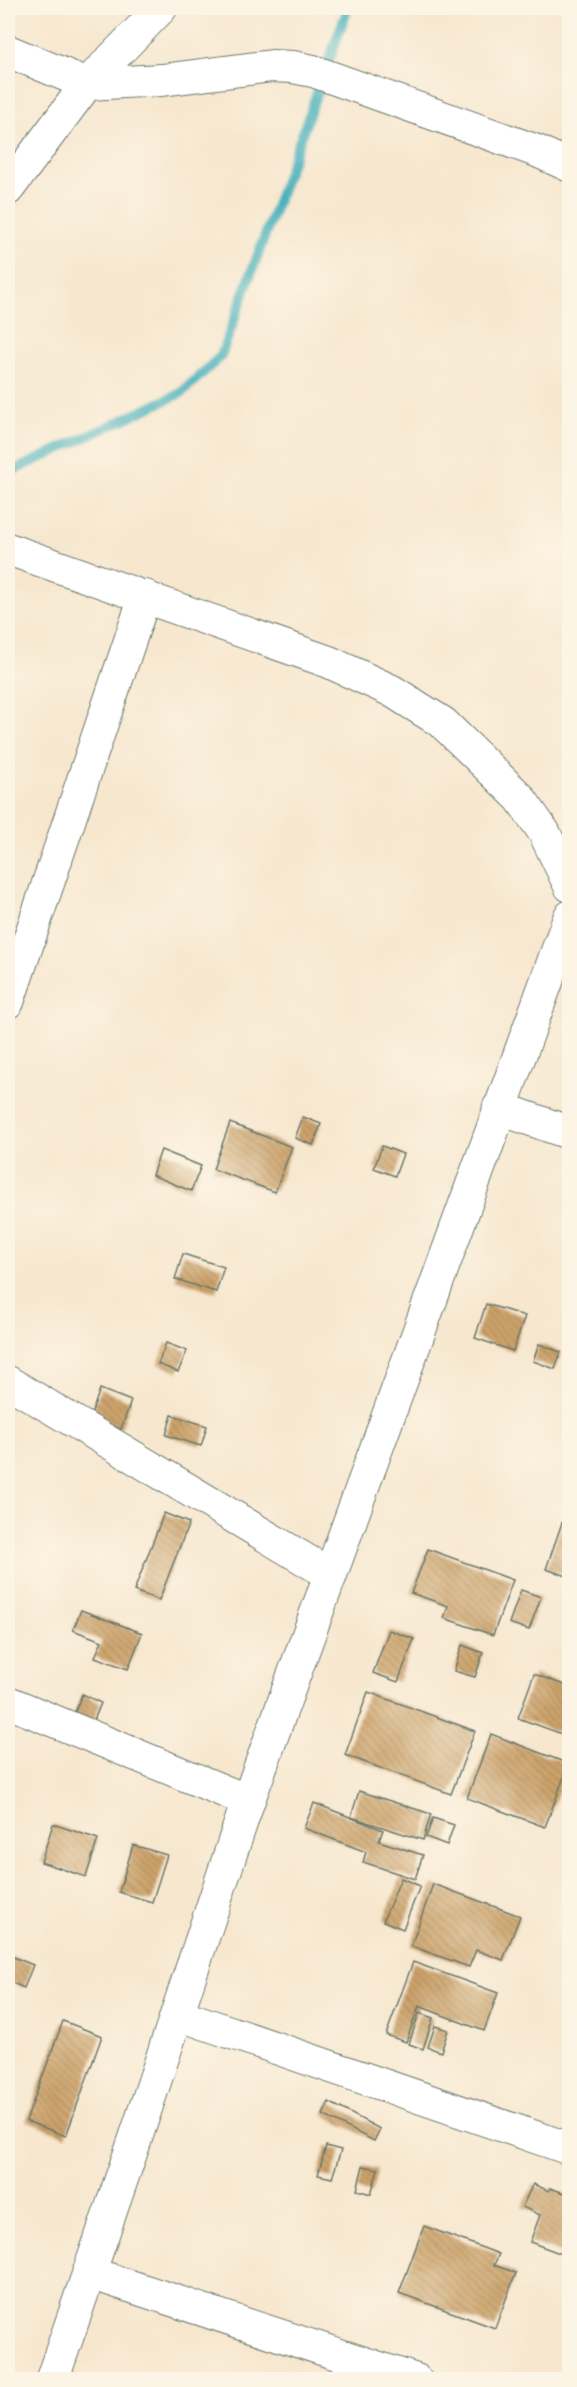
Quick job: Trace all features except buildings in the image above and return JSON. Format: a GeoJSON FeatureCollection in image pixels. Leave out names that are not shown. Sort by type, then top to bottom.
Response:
{"type":"FeatureCollection","features":[{"type":"Feature","properties":{"kind":"street"},"geometry":{"type":"LineString","coordinates":[[8,189],[87,84],[161,8]]}},
{"type":"Feature","properties":{"kind":"street"},"geometry":{"type":"LineString","coordinates":[[8,51],[87,84],[162,80],[272,66],[313,71],[537,151],[570,166]]}},
{"type":"Feature","properties":{"kind":"street"},"geometry":{"type":"LineString","coordinates":[[8,549],[329,662],[392,691],[443,723],[520,798],[544,832],[570,886]]}},
{"type":"Feature","properties":{"kind":"street"},"geometry":{"type":"LineString","coordinates":[[8,1002],[146,596]]}},
{"type":"Feature","properties":{"kind":"street"},"geometry":{"type":"LineString","coordinates":[[52,2379],[90,2273],[248,1801],[570,917]]}},
{"type":"Feature","properties":{"kind":"street"},"geometry":{"type":"LineString","coordinates":[[499,1108],[570,1133]]}},
{"type":"Feature","properties":{"kind":"street"},"geometry":{"type":"LineString","coordinates":[[8,1382],[331,1575]]}},
{"type":"Feature","properties":{"kind":"street"},"geometry":{"type":"LineString","coordinates":[[8,1702],[248,1801]]}},
{"type":"Feature","properties":{"kind":"street"},"geometry":{"type":"LineString","coordinates":[[177,2014],[570,2149]]}},
{"type":"Feature","properties":{"kind":"street"},"geometry":{"type":"LineString","coordinates":[[90,2273],[416,2379]]}},
{"type":"Feature","properties":{"kind":"waterway"},"geometry":{"type":"LineString","coordinates":[[8,473],[181,393],[221,356],[348,8]]}}]}
